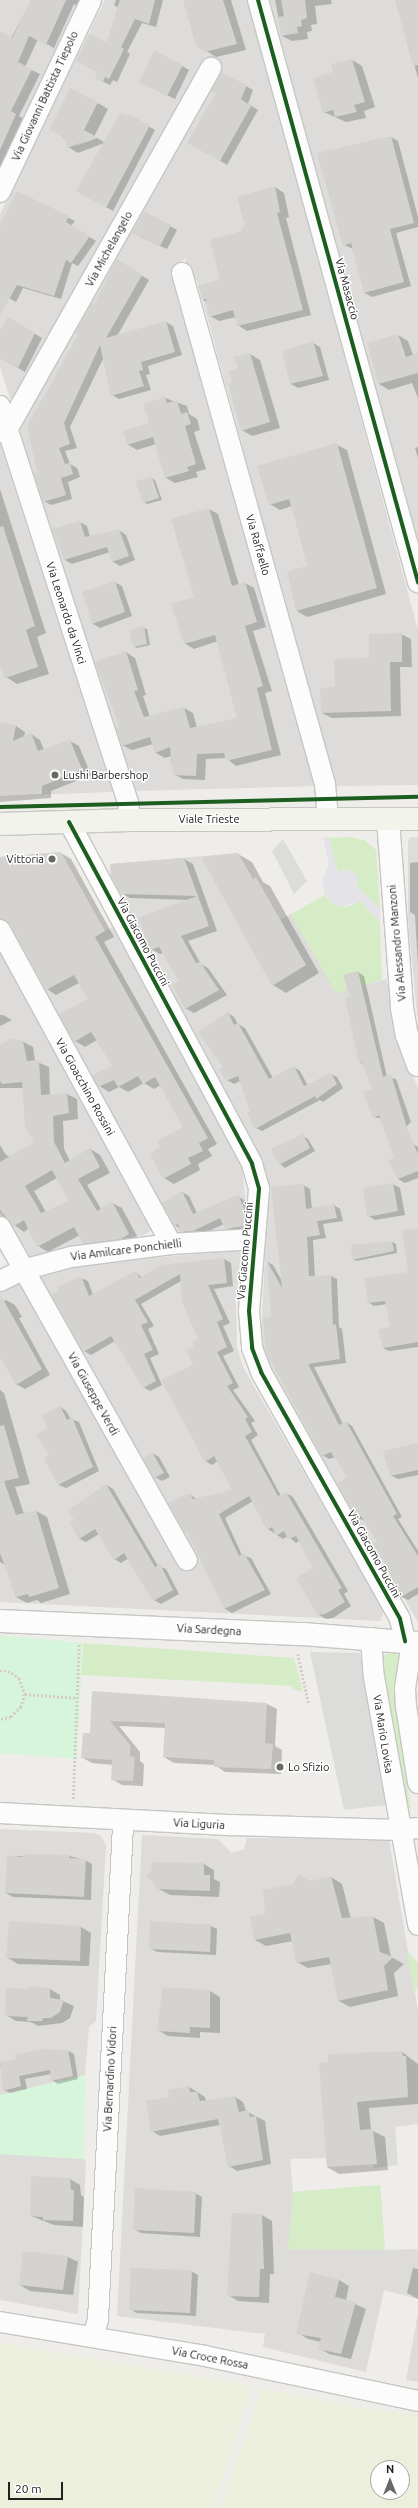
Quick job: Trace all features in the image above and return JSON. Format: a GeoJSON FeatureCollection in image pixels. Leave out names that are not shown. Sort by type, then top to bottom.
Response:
{"type":"FeatureCollection","features":[{"type":"Feature","properties":{"kind":"main road","name":"Viale Trieste"},"geometry":{"type":"LineString","coordinates":[[0,824],[130,820],[328,818],[388,820],[418,819]]}},
{"type":"Feature","properties":{"kind":"street","name":"Via Giovanni Battista Tiepolo"},"geometry":{"type":"LineString","coordinates":[[0,192],[90,0]]}},
{"type":"Feature","properties":{"kind":"street","name":"Via Masaccio"},"geometry":{"type":"LineString","coordinates":[[258,0],[418,582]]}},
{"type":"Feature","properties":{"kind":"street","name":"Via Michelangelo"},"geometry":{"type":"LineString","coordinates":[[3,431],[211,68]]}},
{"type":"Feature","properties":{"kind":"street","name":"Via Raffaello"},"geometry":{"type":"LineString","coordinates":[[182,273],[325,784],[328,818]]}},
{"type":"Feature","properties":{"kind":"street","name":"Via Leonardo da Vinci"},"geometry":{"type":"LineString","coordinates":[[0,406],[3,431],[128,803],[130,820]]}},
{"type":"Feature","properties":{"kind":"street","name":"Via Alessandro Manzoni"},"geometry":{"type":"LineString","coordinates":[[388,820],[402,1008],[407,1035],[418,1065]]}},
{"type":"Feature","properties":{"kind":"street","name":"Via Giacomo Puccini"},"geometry":{"type":"LineString","coordinates":[[69,822],[252,1164],[259,1189],[249,1311],[252,1348],[261,1372],[412,1642]]}},
{"type":"Feature","properties":{"kind":"street","name":"Via Gioacchino Rossini"},"geometry":{"type":"LineString","coordinates":[[0,930],[171,1244]]}},
{"type":"Feature","properties":{"kind":"street","name":"Via Giuseppe Verdi"},"geometry":{"type":"LineString","coordinates":[[0,1227],[187,1560]]}},
{"type":"Feature","properties":{"kind":"street","name":"Via Amilcare Ponchielli"},"geometry":{"type":"LineString","coordinates":[[0,1281],[23,1270],[71,1257],[171,1244],[255,1239]]}},
{"type":"Feature","properties":{"kind":"street","name":"Via Sardegna"},"geometry":{"type":"LineString","coordinates":[[0,1621],[371,1638],[412,1642]]}},
{"type":"Feature","properties":{"kind":"street","name":"Via Mario Lovisa"},"geometry":{"type":"LineString","coordinates":[[371,1638],[374,1677],[409,1829],[418,1925]]}},
{"type":"Feature","properties":{"kind":"street"},"geometry":{"type":"LineString","coordinates":[[412,1642],[405,1689],[406,1706],[418,1783]]}},
{"type":"Feature","properties":{"kind":"street","name":"Via Liguria"},"geometry":{"type":"LineString","coordinates":[[0,1813],[123,1820],[409,1829]]}},
{"type":"Feature","properties":{"kind":"street","name":"Via Bernardino Vidori"},"geometry":{"type":"LineString","coordinates":[[93,2337],[98,2318],[123,1820]]}},
{"type":"Feature","properties":{"kind":"street","name":"Via Croce Rossa"},"geometry":{"type":"LineString","coordinates":[[0,2322],[205,2356],[418,2402]]}},
{"type":"Feature","properties":{"kind":"path"},"geometry":{"type":"LineString","coordinates":[[75,1804],[73,1797],[79,1640]]}},
{"type":"Feature","properties":{"kind":"path"},"geometry":{"type":"LineString","coordinates":[[297,1652],[309,1705]]}},
{"type":"Feature","properties":{"kind":"path"},"geometry":{"type":"LineString","coordinates":[[0,1671],[8,1671],[19,1678],[25,1694],[21,1707],[11,1716],[0,1720]]}},
{"type":"Feature","properties":{"kind":"path"},"geometry":{"type":"LineString","coordinates":[[25,1694],[77,1698]]}},
{"type":"Feature","properties":{"kind":"shaded area"},"geometry":{"type":"Polygon","coordinates":[[[0,0],[82,0],[0,174],[0,0]]]}},
{"type":"Feature","properties":{"kind":"shaded area"},"geometry":{"type":"Polygon","coordinates":[[[105,0],[248,0],[418,630],[418,785],[335,786],[197,280],[190,281],[185,258],[172,275],[316,786],[136,791],[23,451],[20,434],[22,419],[223,66],[205,57],[16,397],[10,399],[0,367],[0,214],[105,0]]]}},
{"type":"Feature","properties":{"kind":"shaded area"},"geometry":{"type":"Polygon","coordinates":[[[269,0],[418,0],[418,548],[344,282],[269,0]]]}},
{"type":"Feature","properties":{"kind":"shaded area"},"geometry":{"type":"Polygon","coordinates":[[[0,443],[113,792],[0,796],[0,443]]]}},
{"type":"Feature","properties":{"kind":"shaded area"},"geometry":{"type":"Polygon","coordinates":[[[323,837],[329,837],[338,873],[347,869],[355,873],[358,878],[357,886],[380,909],[380,923],[360,901],[342,907],[333,904],[325,895],[322,880],[329,865],[323,837]]]}},
{"type":"Feature","properties":{"kind":"shaded area"},"geometry":{"type":"Polygon","coordinates":[[[411,837],[418,837],[418,1023],[408,920],[408,841],[411,837]]]}},
{"type":"Feature","properties":{"kind":"shaded area"},"geometry":{"type":"Polygon","coordinates":[[[283,839],[307,881],[294,894],[272,851],[283,839]]]}},
{"type":"Feature","properties":{"kind":"shaded area"},"geometry":{"type":"Polygon","coordinates":[[[61,852],[105,931],[115,926],[242,1166],[248,1224],[235,1230],[176,1235],[0,921],[0,857],[61,852]]]}},
{"type":"Feature","properties":{"kind":"shaded area"},"geometry":{"type":"Polygon","coordinates":[[[238,853],[252,878],[256,877],[280,920],[291,914],[336,992],[387,979],[396,1032],[418,1089],[418,1622],[286,1400],[267,1361],[261,1338],[267,1205],[112,894],[110,864],[238,853]]]}},
{"type":"Feature","properties":{"kind":"shaded area"},"geometry":{"type":"Polygon","coordinates":[[[0,946],[151,1225],[150,1231],[144,1235],[27,1259],[0,1208],[0,946]]]}},
{"type":"Feature","properties":{"kind":"shaded area"},"geometry":{"type":"Polygon","coordinates":[[[241,1250],[236,1302],[237,1348],[244,1369],[384,1611],[380,1621],[0,1602],[0,1290],[21,1278],[184,1570],[198,1563],[38,1273],[81,1264],[241,1250]]]}},
{"type":"Feature","properties":{"kind":"shaded area"},"geometry":{"type":"Polygon","coordinates":[[[310,1652],[360,1653],[386,1805],[344,1810],[310,1652]]]}},
{"type":"Feature","properties":{"kind":"shaded area"},"geometry":{"type":"Polygon","coordinates":[[[0,1829],[94,1833],[101,1836],[106,1846],[96,2021],[89,2027],[85,2075],[0,2095],[0,1829]]]}},
{"type":"Feature","properties":{"kind":"shaded area"},"geometry":{"type":"Polygon","coordinates":[[[142,1835],[218,1839],[232,1853],[244,1849],[247,1838],[389,1839],[418,2011],[418,2124],[395,2127],[398,2165],[374,2168],[372,2157],[290,2159],[293,2192],[380,2185],[385,2250],[418,2249],[418,2299],[384,2290],[366,2372],[263,2347],[265,2334],[117,2316],[142,1835]]]}},
{"type":"Feature","properties":{"kind":"shaded area"},"geometry":{"type":"Polygon","coordinates":[[[0,2154],[84,2159],[86,2163],[78,2314],[0,2300],[0,2154]]]}},
{"type":"Feature","properties":{"kind":"shaded area"},"geometry":{"type":"Polygon","coordinates":[[[418,2313],[418,2382],[406,2380],[418,2313]]]}},
{"type":"Feature","properties":{"kind":"green space"},"geometry":{"type":"Polygon","coordinates":[[[349,837],[364,840],[376,850],[380,909],[357,886],[350,870],[344,869],[338,873],[329,838],[349,837]]]}},
{"type":"Feature","properties":{"kind":"green space"},"geometry":{"type":"Polygon","coordinates":[[[325,895],[333,904],[347,907],[360,901],[374,913],[380,923],[382,980],[336,993],[291,914],[325,895]]]}},
{"type":"Feature","properties":{"kind":"green space"},"geometry":{"type":"Polygon","coordinates":[[[0,1635],[83,1643],[77,1759],[0,1753],[0,1635]]]}},
{"type":"Feature","properties":{"kind":"green space"},"geometry":{"type":"Polygon","coordinates":[[[83,1643],[294,1658],[303,1691],[293,1690],[292,1686],[81,1675],[83,1643]]]}},
{"type":"Feature","properties":{"kind":"green space"},"geometry":{"type":"Polygon","coordinates":[[[396,1652],[400,1658],[394,1698],[411,1808],[406,1809],[383,1684],[383,1657],[388,1653],[396,1652]]]}},
{"type":"Feature","properties":{"kind":"green space"},"geometry":{"type":"Polygon","coordinates":[[[407,1951],[418,1963],[418,1988],[414,1992],[407,1951]]]}},
{"type":"Feature","properties":{"kind":"green space"},"geometry":{"type":"Polygon","coordinates":[[[85,2075],[84,2159],[0,2154],[0,2095],[85,2075]]]}},
{"type":"Feature","properties":{"kind":"green space"},"geometry":{"type":"Polygon","coordinates":[[[380,2185],[385,2250],[288,2249],[293,2192],[380,2185]]]}},
{"type":"Feature","properties":{"kind":"green space"},"geometry":{"type":"Polygon","coordinates":[[[0,2343],[252,2386],[213,2508],[0,2508],[0,2343]]]}},
{"type":"Feature","properties":{"kind":"green space"},"geometry":{"type":"Polygon","coordinates":[[[262,2389],[356,2407],[418,2415],[418,2508],[221,2508],[262,2389]]]}},
{"type":"Feature","properties":{"kind":"building"},"geometry":{"type":"Polygon","coordinates":[[[31,0],[66,0],[46,45],[29,36],[18,62],[32,69],[11,111],[16,114],[0,150],[0,31],[12,38],[31,0]]]}},
{"type":"Feature","properties":{"kind":"building"},"geometry":{"type":"Polygon","coordinates":[[[120,0],[155,0],[149,24],[135,19],[121,47],[124,49],[109,79],[105,77],[103,82],[95,79],[97,72],[76,61],[89,34],[107,42],[120,0]]]}},
{"type":"Feature","properties":{"kind":"building"},"geometry":{"type":"Polygon","coordinates":[[[183,0],[223,0],[237,44],[205,52],[196,46],[183,0]]]}},
{"type":"Feature","properties":{"kind":"building"},"geometry":{"type":"Polygon","coordinates":[[[281,0],[305,0],[307,18],[301,20],[302,26],[297,27],[298,33],[281,36],[278,17],[284,16],[281,0]]]}},
{"type":"Feature","properties":{"kind":"building"},"geometry":{"type":"Polygon","coordinates":[[[395,0],[418,0],[418,65],[413,66],[395,0]]]}},
{"type":"Feature","properties":{"kind":"building"},"geometry":{"type":"Polygon","coordinates":[[[154,50],[183,65],[167,96],[139,82],[154,50]]]}},
{"type":"Feature","properties":{"kind":"building"},"geometry":{"type":"Polygon","coordinates":[[[352,59],[365,102],[354,105],[357,112],[335,117],[333,110],[323,113],[313,78],[333,72],[331,64],[352,59]]]}},
{"type":"Feature","properties":{"kind":"building"},"geometry":{"type":"Polygon","coordinates":[[[221,73],[247,85],[241,99],[251,106],[220,161],[187,143],[216,93],[211,91],[221,73]]]}},
{"type":"Feature","properties":{"kind":"building"},"geometry":{"type":"Polygon","coordinates":[[[70,88],[98,102],[84,130],[97,137],[67,148],[65,137],[49,130],[70,88]]]}},
{"type":"Feature","properties":{"kind":"building"},"geometry":{"type":"Polygon","coordinates":[[[120,113],[127,116],[128,114],[150,125],[106,208],[76,191],[120,113]]]}},
{"type":"Feature","properties":{"kind":"building"},"geometry":{"type":"Polygon","coordinates":[[[391,136],[414,223],[390,229],[404,282],[364,293],[351,243],[343,246],[317,153],[391,136]]]}},
{"type":"Feature","properties":{"kind":"building"},"geometry":{"type":"Polygon","coordinates":[[[275,186],[280,212],[277,213],[303,310],[237,326],[233,310],[209,317],[206,299],[202,300],[198,286],[220,279],[210,240],[242,231],[241,227],[245,226],[237,197],[275,186]]]}},
{"type":"Feature","properties":{"kind":"building"},"geometry":{"type":"Polygon","coordinates":[[[17,191],[69,216],[66,222],[90,236],[71,263],[66,260],[54,296],[17,285],[0,316],[0,225],[17,191]]]}},
{"type":"Feature","properties":{"kind":"building"},"geometry":{"type":"Polygon","coordinates":[[[144,211],[171,225],[160,246],[132,233],[144,211]]]}},
{"type":"Feature","properties":{"kind":"building"},"geometry":{"type":"Polygon","coordinates":[[[117,259],[142,275],[106,338],[166,321],[175,352],[141,362],[143,370],[139,371],[144,386],[111,396],[100,345],[64,423],[70,444],[59,448],[65,464],[70,463],[73,474],[61,478],[66,495],[43,502],[34,473],[37,472],[27,426],[78,335],[75,333],[92,303],[94,304],[117,259]]]}},
{"type":"Feature","properties":{"kind":"building"},"geometry":{"type":"Polygon","coordinates":[[[8,317],[35,333],[18,368],[0,359],[0,331],[8,317]]]}},
{"type":"Feature","properties":{"kind":"building"},"geometry":{"type":"Polygon","coordinates":[[[398,334],[406,357],[418,353],[418,373],[378,384],[367,343],[398,334]]]}},
{"type":"Feature","properties":{"kind":"building"},"geometry":{"type":"Polygon","coordinates":[[[313,341],[323,376],[290,384],[282,351],[313,341]]]}},
{"type":"Feature","properties":{"kind":"building"},"geometry":{"type":"Polygon","coordinates":[[[250,353],[270,422],[241,431],[228,384],[232,383],[229,371],[238,368],[234,357],[250,353]]]}},
{"type":"Feature","properties":{"kind":"building"},"geometry":{"type":"Polygon","coordinates":[[[165,397],[167,403],[177,400],[181,414],[187,412],[191,424],[185,426],[196,464],[187,467],[189,471],[165,478],[153,437],[127,445],[123,431],[149,423],[143,404],[165,397]]]}},
{"type":"Feature","properties":{"kind":"building"},"geometry":{"type":"Polygon","coordinates":[[[337,443],[377,588],[296,611],[287,572],[307,566],[296,522],[289,499],[269,505],[257,466],[337,443]]]}},
{"type":"Feature","properties":{"kind":"building"},"geometry":{"type":"Polygon","coordinates":[[[152,477],[159,498],[143,503],[136,481],[152,477]]]}},
{"type":"Feature","properties":{"kind":"building"},"geometry":{"type":"Polygon","coordinates":[[[209,508],[232,586],[245,582],[257,622],[245,626],[263,686],[257,688],[272,750],[226,761],[224,753],[197,754],[196,776],[173,775],[170,747],[155,753],[150,737],[122,746],[116,728],[119,726],[95,662],[126,651],[138,690],[134,691],[144,717],[184,707],[190,728],[237,718],[215,635],[184,644],[171,604],[194,597],[171,519],[209,508]]]}},
{"type":"Feature","properties":{"kind":"building"},"geometry":{"type":"Polygon","coordinates":[[[80,521],[85,537],[119,529],[129,556],[112,562],[107,547],[64,560],[52,529],[80,521]]]}},
{"type":"Feature","properties":{"kind":"building"},"geometry":{"type":"Polygon","coordinates":[[[3,526],[35,626],[26,630],[38,667],[5,678],[0,665],[0,527],[3,526]]]}},
{"type":"Feature","properties":{"kind":"building"},"geometry":{"type":"Polygon","coordinates":[[[115,581],[125,612],[92,624],[82,592],[115,581]]]}},
{"type":"Feature","properties":{"kind":"building"},"geometry":{"type":"Polygon","coordinates":[[[144,626],[147,644],[133,647],[129,630],[144,626]]]}},
{"type":"Feature","properties":{"kind":"building"},"geometry":{"type":"Polygon","coordinates":[[[402,633],[402,662],[390,662],[391,711],[321,713],[320,688],[335,687],[334,659],[369,658],[369,634],[402,633]]]}},
{"type":"Feature","properties":{"kind":"building"},"geometry":{"type":"Polygon","coordinates":[[[0,722],[16,725],[13,741],[31,733],[38,751],[70,740],[82,769],[42,786],[42,794],[0,796],[0,722]]]}},
{"type":"Feature","properties":{"kind":"building"},"geometry":{"type":"Polygon","coordinates":[[[61,852],[105,931],[95,937],[208,1138],[199,1143],[203,1151],[188,1158],[191,1164],[163,1179],[150,1154],[160,1147],[157,1141],[183,1127],[155,1077],[143,1084],[138,1076],[118,1087],[114,1080],[98,1087],[92,1076],[112,1065],[91,1032],[74,1042],[59,1014],[88,999],[74,975],[46,990],[10,924],[0,919],[0,857],[61,852]]]}},
{"type":"Feature","properties":{"kind":"building"},"geometry":{"type":"Polygon","coordinates":[[[238,853],[253,879],[256,877],[306,965],[272,986],[201,857],[238,853]]]}},
{"type":"Feature","properties":{"kind":"building"},"geometry":{"type":"Polygon","coordinates":[[[184,858],[209,926],[181,936],[196,963],[200,962],[219,990],[185,1009],[172,985],[179,982],[159,947],[151,950],[143,936],[145,934],[138,918],[197,896],[121,894],[111,875],[110,864],[184,858]]]}},
{"type":"Feature","properties":{"kind":"building"},"geometry":{"type":"Polygon","coordinates":[[[358,971],[383,1077],[391,1074],[407,1128],[418,1154],[418,1171],[398,1179],[388,1160],[394,1158],[379,1115],[373,1118],[363,1092],[372,1089],[362,1062],[359,1063],[345,998],[350,997],[343,975],[358,971]]]}},
{"type":"Feature","properties":{"kind":"building"},"geometry":{"type":"Polygon","coordinates":[[[228,1012],[234,1025],[238,1023],[269,1079],[294,1066],[304,1086],[331,1073],[337,1084],[316,1099],[315,1096],[255,1129],[247,1113],[250,1111],[238,1076],[226,1081],[219,1069],[223,1067],[198,1032],[228,1012]]]}},
{"type":"Feature","properties":{"kind":"building"},"geometry":{"type":"Polygon","coordinates":[[[12,1038],[23,1041],[27,1061],[39,1060],[41,1095],[67,1093],[69,1113],[53,1116],[54,1142],[65,1163],[90,1148],[100,1167],[78,1179],[97,1211],[112,1201],[129,1234],[121,1239],[83,1244],[74,1227],[37,1247],[24,1220],[13,1227],[0,1209],[0,1162],[34,1142],[25,1126],[22,1082],[2,1084],[0,1081],[0,1045],[12,1038]],[[52,1170],[25,1186],[41,1213],[69,1201],[52,1170]]]}},
{"type":"Feature","properties":{"kind":"building"},"geometry":{"type":"Polygon","coordinates":[[[303,1134],[310,1148],[279,1165],[271,1149],[303,1134]]]}},
{"type":"Feature","properties":{"kind":"building"},"geometry":{"type":"Polygon","coordinates":[[[393,1183],[398,1211],[367,1217],[363,1188],[393,1183]]]}},
{"type":"Feature","properties":{"kind":"building"},"geometry":{"type":"Polygon","coordinates":[[[304,1184],[306,1209],[334,1204],[337,1218],[317,1221],[320,1235],[307,1237],[309,1276],[331,1275],[333,1325],[336,1324],[340,1359],[308,1364],[339,1425],[346,1421],[397,1514],[393,1516],[418,1556],[418,1587],[401,1597],[387,1573],[390,1571],[373,1544],[377,1541],[361,1516],[357,1518],[337,1483],[347,1477],[331,1452],[322,1456],[266,1353],[263,1318],[271,1317],[267,1261],[282,1288],[271,1187],[304,1184]]]}},
{"type":"Feature","properties":{"kind":"building"},"geometry":{"type":"Polygon","coordinates":[[[182,1191],[193,1214],[238,1195],[246,1212],[244,1226],[225,1229],[220,1218],[193,1231],[181,1232],[178,1224],[174,1226],[162,1203],[182,1191]]]}},
{"type":"Feature","properties":{"kind":"building"},"geometry":{"type":"Polygon","coordinates":[[[418,1229],[418,1342],[383,1348],[378,1330],[390,1326],[385,1301],[368,1303],[364,1278],[408,1272],[402,1230],[418,1229]]]}},
{"type":"Feature","properties":{"kind":"building"},"geometry":{"type":"Polygon","coordinates":[[[392,1241],[394,1251],[352,1260],[351,1245],[392,1241]]]}},
{"type":"Feature","properties":{"kind":"building"},"geometry":{"type":"Polygon","coordinates":[[[224,1258],[227,1283],[208,1285],[223,1319],[217,1322],[227,1347],[217,1352],[233,1383],[227,1386],[248,1417],[245,1419],[252,1432],[245,1436],[278,1496],[286,1492],[342,1588],[338,1590],[345,1602],[325,1614],[318,1615],[296,1578],[313,1568],[296,1536],[288,1539],[284,1531],[276,1536],[272,1527],[267,1530],[249,1496],[219,1514],[239,1556],[244,1553],[265,1590],[224,1609],[187,1532],[185,1533],[168,1503],[189,1493],[193,1499],[232,1490],[214,1456],[205,1462],[161,1380],[193,1365],[186,1350],[194,1347],[192,1342],[198,1339],[182,1302],[180,1274],[135,1300],[148,1322],[141,1325],[153,1350],[144,1354],[156,1381],[143,1388],[111,1336],[83,1352],[51,1295],[58,1292],[57,1287],[81,1276],[89,1296],[135,1271],[140,1278],[160,1265],[224,1258]]]}},
{"type":"Feature","properties":{"kind":"building"},"geometry":{"type":"Polygon","coordinates":[[[0,1294],[42,1369],[16,1385],[0,1357],[0,1294]]]}},
{"type":"Feature","properties":{"kind":"building"},"geometry":{"type":"Polygon","coordinates":[[[60,1406],[67,1420],[72,1417],[93,1467],[58,1485],[44,1458],[49,1455],[36,1434],[48,1428],[41,1416],[60,1406]]]}},
{"type":"Feature","properties":{"kind":"building"},"geometry":{"type":"Polygon","coordinates":[[[4,1425],[19,1478],[4,1481],[16,1515],[36,1510],[59,1588],[29,1597],[28,1594],[16,1597],[0,1553],[0,1426],[4,1425]]]}},
{"type":"Feature","properties":{"kind":"building"},"geometry":{"type":"Polygon","coordinates":[[[418,1443],[418,1470],[390,1476],[383,1451],[418,1443]]]}},
{"type":"Feature","properties":{"kind":"building"},"geometry":{"type":"Polygon","coordinates":[[[152,1452],[164,1473],[154,1478],[143,1458],[152,1452]]]}},
{"type":"Feature","properties":{"kind":"building"},"geometry":{"type":"Polygon","coordinates":[[[106,1484],[155,1567],[160,1564],[173,1590],[153,1601],[124,1553],[114,1560],[95,1529],[79,1539],[69,1522],[74,1519],[67,1511],[106,1484]]]}},
{"type":"Feature","properties":{"kind":"building"},"geometry":{"type":"Polygon","coordinates":[[[92,1691],[267,1703],[265,1743],[273,1744],[271,1769],[214,1767],[214,1760],[163,1757],[165,1723],[110,1721],[130,1745],[130,1756],[135,1757],[133,1781],[111,1780],[112,1760],[81,1758],[83,1733],[90,1733],[92,1691]]]}},
{"type":"Feature","properties":{"kind":"building"},"geometry":{"type":"Polygon","coordinates":[[[23,1854],[69,1855],[69,1858],[86,1859],[84,1897],[5,1893],[7,1855],[23,1857],[23,1854]]]}},
{"type":"Feature","properties":{"kind":"building"},"geometry":{"type":"Polygon","coordinates":[[[152,1862],[204,1863],[204,1875],[210,1875],[210,1891],[158,1889],[146,1875],[151,1872],[152,1862]]]}},
{"type":"Feature","properties":{"kind":"building"},"geometry":{"type":"Polygon","coordinates":[[[298,1874],[310,1881],[331,1876],[342,1918],[373,1916],[380,1952],[393,1957],[384,1966],[388,1990],[338,2001],[329,1957],[296,1963],[290,1933],[254,1940],[250,1916],[265,1914],[263,1890],[293,1884],[298,1874]]]}},
{"type":"Feature","properties":{"kind":"building"},"geometry":{"type":"Polygon","coordinates":[[[9,1921],[81,1926],[80,1961],[6,1958],[9,1921]]]}},
{"type":"Feature","properties":{"kind":"building"},"geometry":{"type":"Polygon","coordinates":[[[150,1921],[211,1925],[210,1952],[149,1949],[150,1921]]]}},
{"type":"Feature","properties":{"kind":"building"},"geometry":{"type":"Polygon","coordinates":[[[29,1986],[50,1988],[50,1998],[64,2000],[60,2012],[51,2018],[43,2018],[42,2021],[27,2021],[28,2017],[5,2016],[6,1988],[29,1989],[29,1986]]]}},
{"type":"Feature","properties":{"kind":"building"},"geometry":{"type":"Polygon","coordinates":[[[163,1987],[210,1990],[210,2028],[190,2027],[190,2033],[157,2031],[163,1987]]]}},
{"type":"Feature","properties":{"kind":"building"},"geometry":{"type":"Polygon","coordinates":[[[41,2049],[68,2050],[73,2076],[51,2081],[50,2070],[19,2076],[21,2086],[3,2091],[0,2062],[16,2059],[14,2055],[41,2049]]]}},
{"type":"Feature","properties":{"kind":"building"},"geometry":{"type":"Polygon","coordinates":[[[402,2051],[403,2056],[406,2056],[408,2097],[357,2102],[360,2130],[373,2129],[377,2164],[327,2167],[319,2063],[328,2062],[328,2054],[402,2051]]]}},
{"type":"Feature","properties":{"kind":"building"},"geometry":{"type":"Polygon","coordinates":[[[189,2086],[190,2092],[197,2092],[200,2101],[235,2096],[239,2112],[248,2110],[250,2117],[256,2116],[263,2160],[228,2167],[218,2119],[151,2132],[146,2101],[169,2097],[168,2090],[189,2086]]]}},
{"type":"Feature","properties":{"kind":"building"},"geometry":{"type":"Polygon","coordinates":[[[31,2176],[70,2178],[71,2190],[74,2190],[73,2221],[43,2220],[43,2217],[30,2216],[31,2176]]]}},
{"type":"Feature","properties":{"kind":"building"},"geometry":{"type":"Polygon","coordinates":[[[135,2188],[196,2192],[194,2233],[133,2230],[135,2188]]]}},
{"type":"Feature","properties":{"kind":"building"},"geometry":{"type":"Polygon","coordinates":[[[232,2213],[262,2214],[264,2269],[260,2269],[259,2297],[227,2296],[232,2213]]]}},
{"type":"Feature","properties":{"kind":"building"},"geometry":{"type":"Polygon","coordinates":[[[23,2251],[68,2256],[63,2290],[19,2285],[23,2251]]]}},
{"type":"Feature","properties":{"kind":"building"},"geometry":{"type":"Polygon","coordinates":[[[131,2268],[192,2270],[190,2313],[129,2310],[131,2268]]]}},
{"type":"Feature","properties":{"kind":"building"},"geometry":{"type":"Polygon","coordinates":[[[310,2272],[339,2280],[335,2297],[356,2302],[341,2354],[318,2349],[321,2338],[296,2334],[310,2272]]]}},
{"type":"Feature","properties":{"kind":"cycle path"},"geometry":{"type":"LineString","coordinates":[[258,0],[418,582]]}},
{"type":"Feature","properties":{"kind":"cycle path"},"geometry":{"type":"LineString","coordinates":[[0,807],[418,797]]}},
{"type":"Feature","properties":{"kind":"cycle path"},"geometry":{"type":"LineString","coordinates":[[69,822],[252,1164],[259,1189],[249,1311],[252,1348],[261,1372],[400,1619],[405,1641]]}},
{"type":"Feature","properties":{"kind":"place","name":"Lushi Barbershop"},"geometry":{"type":"Point","coordinates":[55,775]}},
{"type":"Feature","properties":{"kind":"place","name":"Vittoria"},"geometry":{"type":"Point","coordinates":[52,859]}},
{"type":"Feature","properties":{"kind":"place","name":"Lo Sfizio"},"geometry":{"type":"Point","coordinates":[280,1767]}}]}
